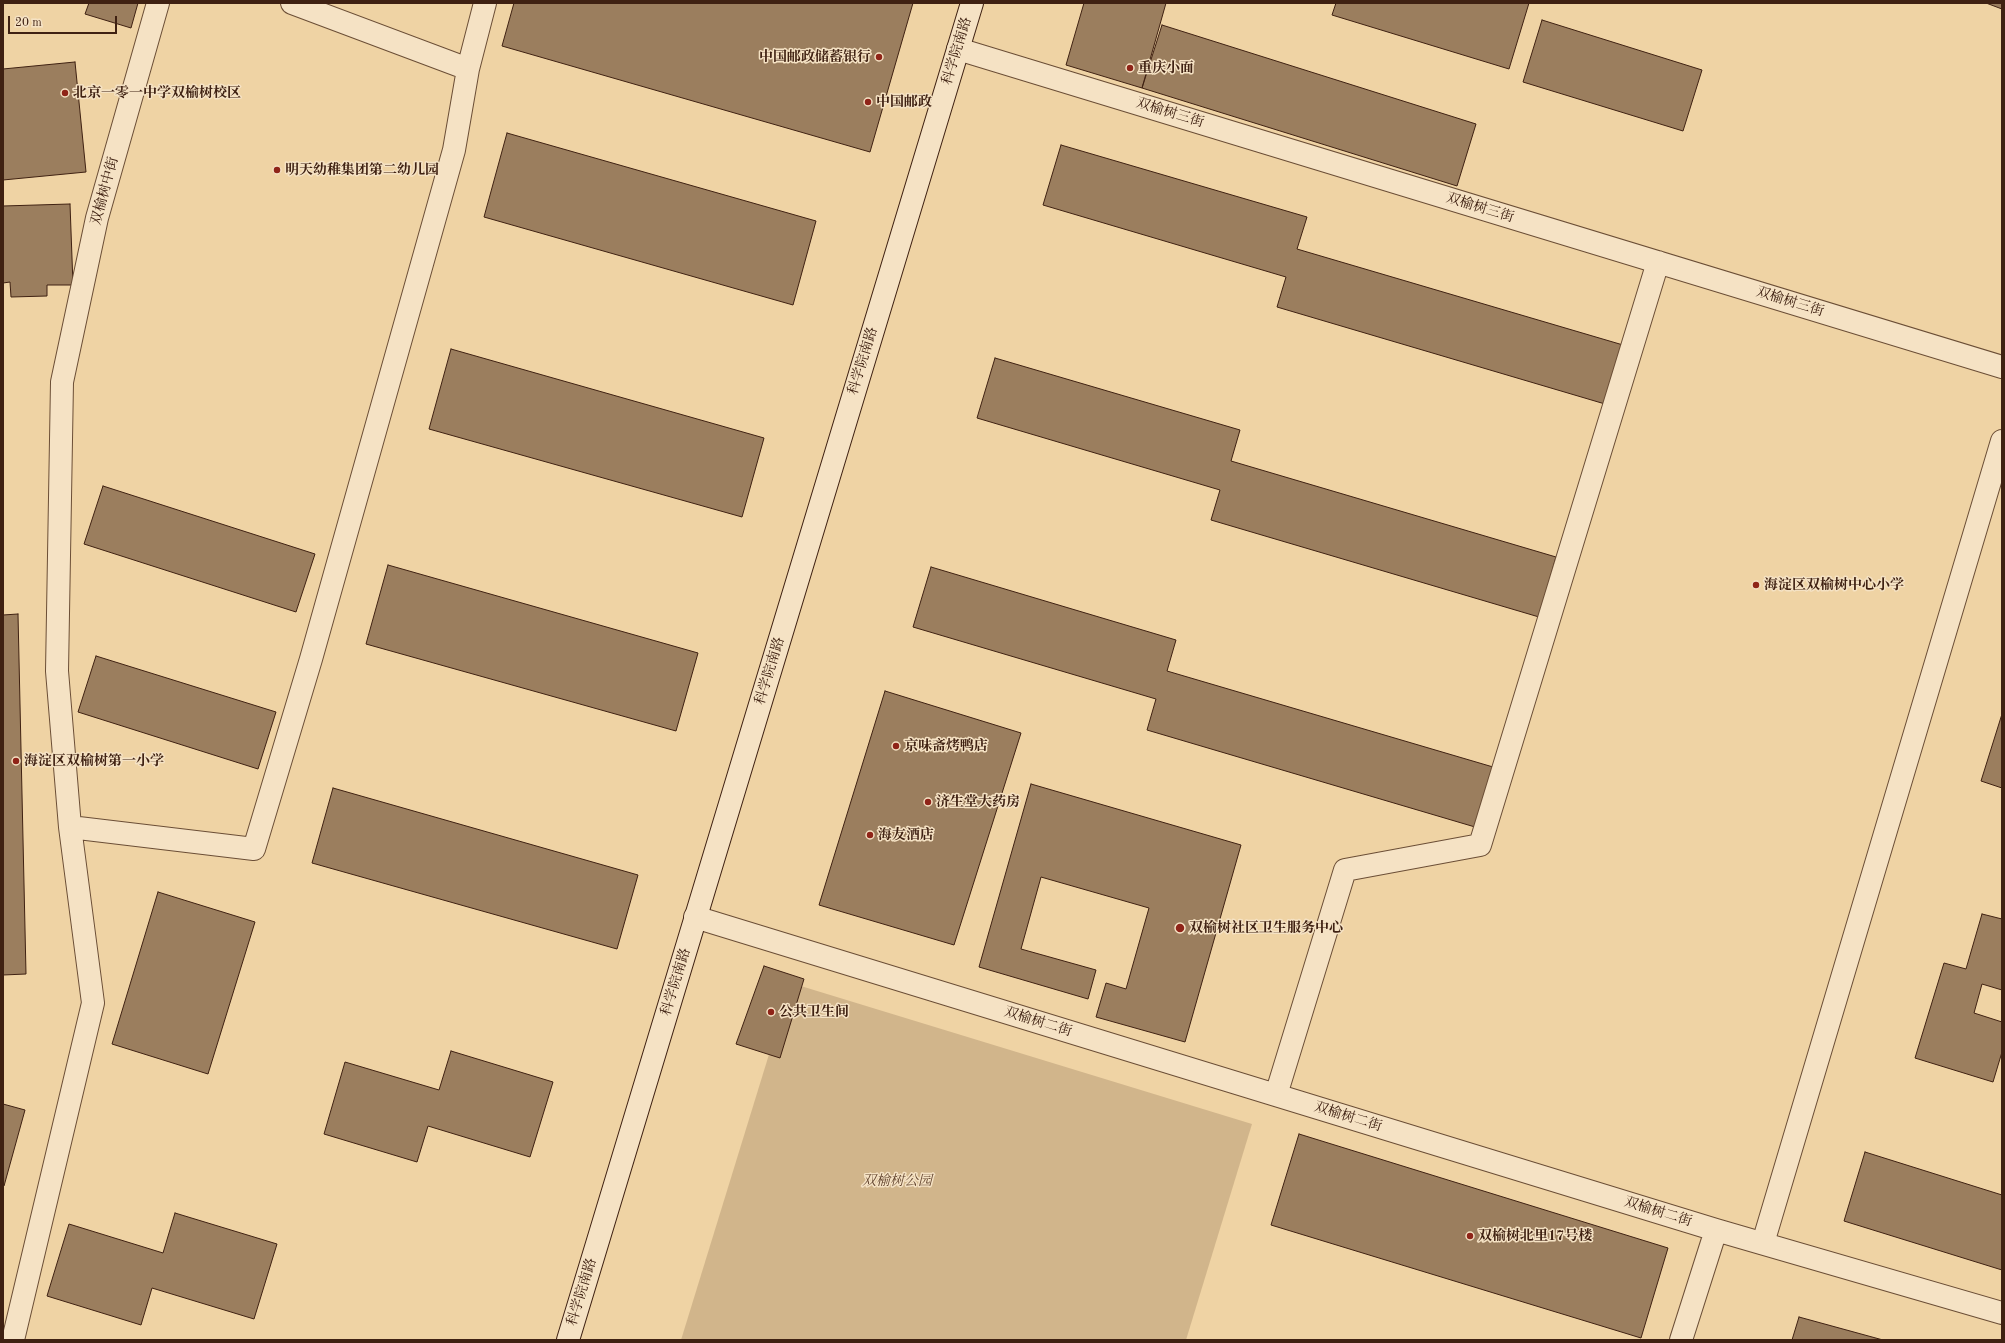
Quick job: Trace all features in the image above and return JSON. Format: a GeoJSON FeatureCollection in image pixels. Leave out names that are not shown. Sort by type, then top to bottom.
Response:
{"type":"FeatureCollection","features":[{"type":"Feature","properties":{"kind":"street","name":"双榆树中街"},"geometry":{"type":"LineString","coordinates":[[13,1340],[93,1003],[70,828],[57,671],[62,382],[97,218],[158,3]]}},
{"type":"Feature","properties":{"kind":"street"},"geometry":{"type":"LineString","coordinates":[[292,3],[468,69]]}},
{"type":"Feature","properties":{"kind":"street"},"geometry":{"type":"LineString","coordinates":[[70,828],[254,848],[311,659],[454,150],[468,69],[485,3]]}},
{"type":"Feature","properties":{"kind":"street","name":"科学院南路"},"geometry":{"type":"LineString","coordinates":[[568,1340],[972,3]]}},
{"type":"Feature","properties":{"kind":"street","name":"双榆树三街"},"geometry":{"type":"LineString","coordinates":[[958,48],[2002,367]]}},
{"type":"Feature","properties":{"kind":"street"},"geometry":{"type":"LineString","coordinates":[[1276,1095],[1345,870],[1480,845],[1658,262]]}},
{"type":"Feature","properties":{"kind":"street"},"geometry":{"type":"LineString","coordinates":[[1763,1243],[2002,441]]}},
{"type":"Feature","properties":{"kind":"street","name":"双榆树二街"},"geometry":{"type":"LineString","coordinates":[[695,917],[1716,1230],[2002,1313]]}},
{"type":"Feature","properties":{"kind":"street"},"geometry":{"type":"LineString","coordinates":[[1681,1340],[1716,1230]]}},
{"type":"Feature","properties":{"kind":"green space","name":"双榆树公园"},"geometry":{"type":"Polygon","coordinates":[[[791,983],[1252,1124],[1186,1340],[681,1340],[791,983]]]}},
{"type":"Feature","properties":{"kind":"building"},"geometry":{"type":"Polygon","coordinates":[[[89,3],[138,3],[131,28],[85,14],[89,3]]]}},
{"type":"Feature","properties":{"kind":"building"},"geometry":{"type":"Polygon","coordinates":[[[514,3],[913,3],[870,152],[502,46],[514,3]]]}},
{"type":"Feature","properties":{"kind":"building"},"geometry":{"type":"Polygon","coordinates":[[[1084,3],[1166,3],[1142,88],[1066,65],[1084,3]]]}},
{"type":"Feature","properties":{"kind":"building"},"geometry":{"type":"Polygon","coordinates":[[[1336,3],[1529,3],[1509,69],[1332,15],[1336,3]]]}},
{"type":"Feature","properties":{"kind":"building"},"geometry":{"type":"Polygon","coordinates":[[[1986,3],[2002,3],[2002,9],[1986,3]]]}},
{"type":"Feature","properties":{"kind":"building"},"geometry":{"type":"Polygon","coordinates":[[[1542,20],[1702,70],[1683,131],[1523,82],[1542,20]]]}},
{"type":"Feature","properties":{"kind":"building"},"geometry":{"type":"Polygon","coordinates":[[[1162,25],[1476,124],[1457,186],[1142,88],[1162,25]]]}},
{"type":"Feature","properties":{"kind":"building"},"geometry":{"type":"Polygon","coordinates":[[[75,62],[86,172],[3,180],[3,69],[75,62]]]}},
{"type":"Feature","properties":{"kind":"building"},"geometry":{"type":"Polygon","coordinates":[[[507,133],[816,221],[793,305],[484,217],[507,133]]]}},
{"type":"Feature","properties":{"kind":"building"},"geometry":{"type":"Polygon","coordinates":[[[1061,145],[1307,217],[1297,249],[1623,345],[1605,404],[1277,307],[1286,277],[1043,205],[1061,145]]]}},
{"type":"Feature","properties":{"kind":"building"},"geometry":{"type":"Polygon","coordinates":[[[70,204],[73,285],[47,285],[47,296],[11,297],[10,282],[3,283],[3,206],[70,204]]]}},
{"type":"Feature","properties":{"kind":"building"},"geometry":{"type":"Polygon","coordinates":[[[451,349],[764,438],[742,517],[429,429],[451,349]]]}},
{"type":"Feature","properties":{"kind":"building"},"geometry":{"type":"Polygon","coordinates":[[[995,358],[1240,430],[1231,461],[1556,557],[1539,617],[1211,520],[1220,490],[977,418],[995,358]]]}},
{"type":"Feature","properties":{"kind":"building"},"geometry":{"type":"Polygon","coordinates":[[[103,486],[315,554],[296,612],[84,544],[103,486]]]}},
{"type":"Feature","properties":{"kind":"building"},"geometry":{"type":"Polygon","coordinates":[[[388,565],[698,653],[676,731],[366,644],[388,565]]]}},
{"type":"Feature","properties":{"kind":"building"},"geometry":{"type":"Polygon","coordinates":[[[931,567],[1176,640],[1167,671],[1493,767],[1475,827],[1147,730],[1156,699],[913,627],[931,567]]]}},
{"type":"Feature","properties":{"kind":"building"},"geometry":{"type":"Polygon","coordinates":[[[18,614],[26,974],[3,975],[3,615],[18,614]]]}},
{"type":"Feature","properties":{"kind":"building"},"geometry":{"type":"Polygon","coordinates":[[[96,656],[276,712],[258,769],[78,712],[96,656]]]}},
{"type":"Feature","properties":{"kind":"building"},"geometry":{"type":"Polygon","coordinates":[[[885,691],[1021,733],[954,945],[819,905],[885,691]]]}},
{"type":"Feature","properties":{"kind":"building"},"geometry":{"type":"Polygon","coordinates":[[[2002,714],[2002,788],[1981,781],[2002,714]]]}},
{"type":"Feature","properties":{"kind":"building","name":"双榆树社区卫生服务中心"},"geometry":{"type":"Polygon","coordinates":[[[1031,784],[1241,845],[1185,1042],[1096,1017],[1106,983],[1126,989],[1149,908],[1041,877],[1021,949],[1096,970],[1088,999],[979,967],[1031,784]]]}},
{"type":"Feature","properties":{"kind":"building"},"geometry":{"type":"Polygon","coordinates":[[[333,788],[638,875],[617,949],[312,863],[333,788]]]}},
{"type":"Feature","properties":{"kind":"building"},"geometry":{"type":"Polygon","coordinates":[[[158,892],[255,922],[208,1074],[112,1044],[158,892]]]}},
{"type":"Feature","properties":{"kind":"building"},"geometry":{"type":"Polygon","coordinates":[[[1982,914],[2002,919],[2002,990],[1982,984],[1974,1013],[2002,1022],[2002,1052],[1993,1082],[1915,1058],[1944,963],[1966,969],[1982,914]]]}},
{"type":"Feature","properties":{"kind":"building","name":"公共卫生间"},"geometry":{"type":"Polygon","coordinates":[[[764,966],[804,979],[780,1058],[736,1044],[764,966]]]}},
{"type":"Feature","properties":{"kind":"building"},"geometry":{"type":"Polygon","coordinates":[[[451,1051],[553,1082],[530,1157],[428,1126],[417,1162],[324,1134],[345,1062],[439,1090],[451,1051]]]}},
{"type":"Feature","properties":{"kind":"building"},"geometry":{"type":"Polygon","coordinates":[[[3,1104],[25,1110],[4,1186],[3,1186],[3,1104]]]}},
{"type":"Feature","properties":{"kind":"building","name":"双榆树北里17号楼"},"geometry":{"type":"Polygon","coordinates":[[[1299,1134],[1668,1248],[1641,1338],[1271,1225],[1299,1134]]]}},
{"type":"Feature","properties":{"kind":"building"},"geometry":{"type":"Polygon","coordinates":[[[1865,1152],[2002,1195],[2002,1270],[1844,1221],[1865,1152]]]}},
{"type":"Feature","properties":{"kind":"building"},"geometry":{"type":"Polygon","coordinates":[[[175,1213],[277,1244],[254,1319],[152,1288],[141,1325],[47,1296],[69,1224],[163,1253],[175,1213]]]}},
{"type":"Feature","properties":{"kind":"building"},"geometry":{"type":"Polygon","coordinates":[[[1799,1317],[1883,1340],[1792,1340],[1799,1317]]]}},
{"type":"Feature","properties":{"kind":"place","name":"中国邮政储蓄银行"},"geometry":{"type":"Point","coordinates":[879,57]}},
{"type":"Feature","properties":{"kind":"place","name":"重庆小面"},"geometry":{"type":"Point","coordinates":[1130,68]}},
{"type":"Feature","properties":{"kind":"place","name":"北京一零一中学双榆树校区"},"geometry":{"type":"Point","coordinates":[65,93]}},
{"type":"Feature","properties":{"kind":"place","name":"中国邮政"},"geometry":{"type":"Point","coordinates":[868,102]}},
{"type":"Feature","properties":{"kind":"place","name":"明天幼稚集团第二幼儿园"},"geometry":{"type":"Point","coordinates":[277,170]}},
{"type":"Feature","properties":{"kind":"place","name":"海淀区双榆树中心小学"},"geometry":{"type":"Point","coordinates":[1756,585]}},
{"type":"Feature","properties":{"kind":"place","name":"京味斋烤鸭店"},"geometry":{"type":"Point","coordinates":[896,746]}},
{"type":"Feature","properties":{"kind":"place","name":"海淀区双榆树第一小学"},"geometry":{"type":"Point","coordinates":[16,761]}},
{"type":"Feature","properties":{"kind":"place","name":"济生堂大药房"},"geometry":{"type":"Point","coordinates":[928,802]}},
{"type":"Feature","properties":{"kind":"place","name":"海友酒店"},"geometry":{"type":"Point","coordinates":[870,835]}},
{"type":"Feature","properties":{"kind":"place","name":"双榆树社区卫生服务中心"},"geometry":{"type":"Point","coordinates":[1180,928]}},
{"type":"Feature","properties":{"kind":"place","name":"公共卫生间"},"geometry":{"type":"Point","coordinates":[771,1012]}},
{"type":"Feature","properties":{"kind":"place","name":"双榆树北里17号楼"},"geometry":{"type":"Point","coordinates":[1470,1236]}}]}
